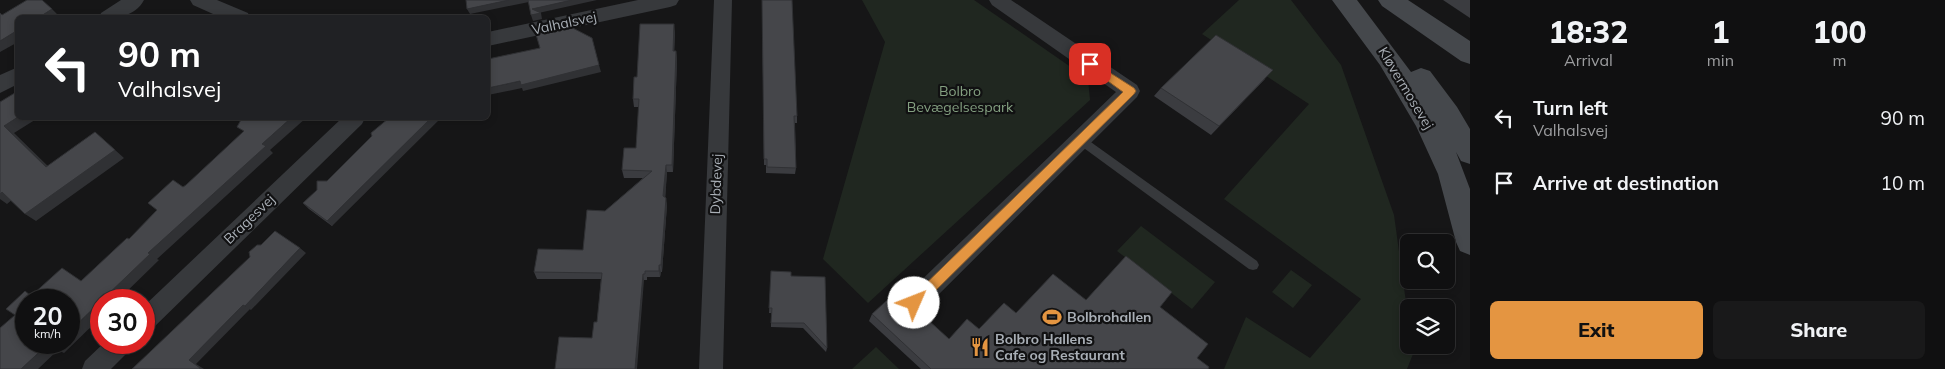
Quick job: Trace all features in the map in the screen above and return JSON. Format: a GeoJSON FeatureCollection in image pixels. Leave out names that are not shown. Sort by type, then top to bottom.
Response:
{"type":"FeatureCollection","features":[{"type":"Feature","properties":{"kind":"main road","name":"Kløvermosevej"},"geometry":{"type":"LineString","coordinates":[[1344,0],[1381,44],[1426,116],[1449,167],[1470,242]]}},
{"type":"Feature","properties":{"kind":"main road","name":"Kløvermosevej"},"geometry":{"type":"LineString","coordinates":[[1356,0],[1395,42],[1448,114],[1470,153]]}},
{"type":"Feature","properties":{"kind":"main road"},"geometry":{"type":"LineString","coordinates":[[1390,0],[1470,54]]}},
{"type":"Feature","properties":{"kind":"street"},"geometry":{"type":"LineString","coordinates":[[112,15],[135,0]]}},
{"type":"Feature","properties":{"kind":"street"},"geometry":{"type":"LineString","coordinates":[[199,0],[234,15]]}},
{"type":"Feature","properties":{"kind":"street","name":"Valhalsvej"},"geometry":{"type":"LineString","coordinates":[[490,39],[670,0]]}},
{"type":"Feature","properties":{"kind":"street","name":"Dybdevej"},"geometry":{"type":"LineString","coordinates":[[711,369],[723,0]]}},
{"type":"Feature","properties":{"kind":"street"},"geometry":{"type":"LineString","coordinates":[[914,303],[1130,91],[998,0]]}},
{"type":"Feature","properties":{"kind":"street"},"geometry":{"type":"LineString","coordinates":[[0,86],[15,76]]}},
{"type":"Feature","properties":{"kind":"street","name":"Bragesvej"},"geometry":{"type":"LineString","coordinates":[[155,310],[353,120]]}},
{"type":"Feature","properties":{"kind":"street"},"geometry":{"type":"LineString","coordinates":[[94,369],[110,354]]}},
{"type":"Feature","properties":{"kind":"lane"},"geometry":{"type":"LineString","coordinates":[[1082,140],[1253,265]]}},
{"type":"Feature","properties":{"kind":"green space","name":"Bolbro Bevægelsespark"},"geometry":{"type":"Polygon","coordinates":[[[862,0],[974,0],[1088,79],[1090,100],[868,303],[823,259],[885,42],[862,0]]]}},
{"type":"Feature","properties":{"kind":"green space"},"geometry":{"type":"Polygon","coordinates":[[[1239,0],[1291,0],[1341,65],[1394,215],[1400,259],[1400,289],[1404,289],[1406,299],[1400,299],[1400,354],[1413,354],[1407,369],[1224,369],[1246,317],[1310,358],[1361,299],[1224,199],[1309,104],[1202,34],[1239,0]]]}},
{"type":"Feature","properties":{"kind":"green space"},"geometry":{"type":"Polygon","coordinates":[[[1141,226],[1215,282],[1192,309],[1117,251],[1141,226]]]}},
{"type":"Feature","properties":{"kind":"green space"},"geometry":{"type":"Polygon","coordinates":[[[1291,270],[1312,285],[1293,308],[1272,292],[1291,270]]]}},
{"type":"Feature","properties":{"kind":"green space"},"geometry":{"type":"Polygon","coordinates":[[[876,347],[899,369],[852,369],[876,347]]]}},
{"type":"Feature","properties":{"kind":"building"},"geometry":{"type":"Polygon","coordinates":[[[27,0],[42,0],[52,9],[43,15],[15,15],[15,32],[0,41],[0,13],[2,15],[27,0]]]}},
{"type":"Feature","properties":{"kind":"building"},"geometry":{"type":"Polygon","coordinates":[[[466,0],[509,0],[467,9],[466,0]]]}},
{"type":"Feature","properties":{"kind":"building"},"geometry":{"type":"Polygon","coordinates":[[[528,0],[572,0],[532,9],[541,13],[531,15],[528,0]]]}},
{"type":"Feature","properties":{"kind":"building"},"geometry":{"type":"Polygon","coordinates":[[[762,0],[792,0],[797,116],[794,116],[796,168],[767,167],[767,159],[764,159],[762,0]]]}},
{"type":"Feature","properties":{"kind":"building"},"geometry":{"type":"Polygon","coordinates":[[[565,24],[592,38],[599,65],[521,85],[520,81],[490,88],[490,59],[540,48],[535,31],[565,24]]]}},
{"type":"Feature","properties":{"kind":"building"},"geometry":{"type":"Polygon","coordinates":[[[640,24],[674,24],[673,51],[676,51],[672,165],[666,165],[663,196],[666,198],[661,265],[659,265],[659,271],[645,271],[645,274],[643,274],[635,369],[555,369],[559,337],[592,338],[594,322],[597,322],[602,273],[534,272],[538,249],[583,250],[587,210],[605,211],[652,171],[622,170],[624,148],[636,148],[639,99],[633,99],[634,77],[637,77],[640,24]]]}},
{"type":"Feature","properties":{"kind":"building"},"geometry":{"type":"Polygon","coordinates":[[[1216,35],[1273,70],[1219,126],[1161,88],[1216,35]]]}},
{"type":"Feature","properties":{"kind":"building"},"geometry":{"type":"Polygon","coordinates":[[[15,93],[15,119],[4,126],[46,167],[95,132],[115,150],[25,214],[2,192],[0,194],[0,102],[15,93]]]}},
{"type":"Feature","properties":{"kind":"building"},"geometry":{"type":"Polygon","coordinates":[[[241,120],[289,120],[262,144],[266,146],[148,253],[150,254],[113,289],[90,289],[90,312],[80,321],[80,289],[39,289],[62,268],[81,281],[127,238],[129,239],[157,210],[148,203],[173,180],[183,187],[186,185],[244,131],[237,127],[241,120]]]}},
{"type":"Feature","properties":{"kind":"building"},"geometry":{"type":"Polygon","coordinates":[[[387,120],[429,120],[327,221],[303,203],[317,190],[317,181],[327,181],[372,136],[371,133],[387,120]]]}},
{"type":"Feature","properties":{"kind":"building"},"geometry":{"type":"Polygon","coordinates":[[[275,231],[300,248],[245,306],[243,305],[189,360],[199,369],[132,369],[148,354],[155,354],[155,347],[250,257],[249,252],[257,245],[261,245],[275,231]]]}},
{"type":"Feature","properties":{"kind":"building","name":"Bolbrohallen"},"geometry":{"type":"Polygon","coordinates":[[[1126,256],[1172,292],[1160,307],[1208,344],[1197,358],[1209,367],[1208,369],[931,369],[872,314],[896,292],[909,306],[914,307],[949,339],[967,319],[979,329],[1004,303],[1016,313],[1053,274],[1086,300],[1126,256]]]}},
{"type":"Feature","properties":{"kind":"building"},"geometry":{"type":"Polygon","coordinates":[[[771,271],[791,272],[791,276],[825,277],[827,348],[804,323],[771,323],[772,308],[769,308],[771,271]]]}},
{"type":"Feature","properties":{"kind":"building"},"geometry":{"type":"Polygon","coordinates":[[[15,300],[15,315],[6,309],[15,300]]]}},
{"type":"Feature","properties":{"kind":"building"},"geometry":{"type":"Polygon","coordinates":[[[15,315],[15,354],[37,354],[21,369],[0,369],[0,328],[15,315]]]}},
{"type":"Feature","properties":{"kind":"place","name":"Bolbrohallen"},"geometry":{"type":"Point","coordinates":[1052,317]}},
{"type":"Feature","properties":{"kind":"place","name":"Bolbro Hallens Cafe og Restaurant"},"geometry":{"type":"Point","coordinates":[980,347]}},
{"type":"Feature","properties":{"kind":"route"},"geometry":{"type":"LineString","coordinates":[[914,303],[1130,91],[1090,64]]}}]}
